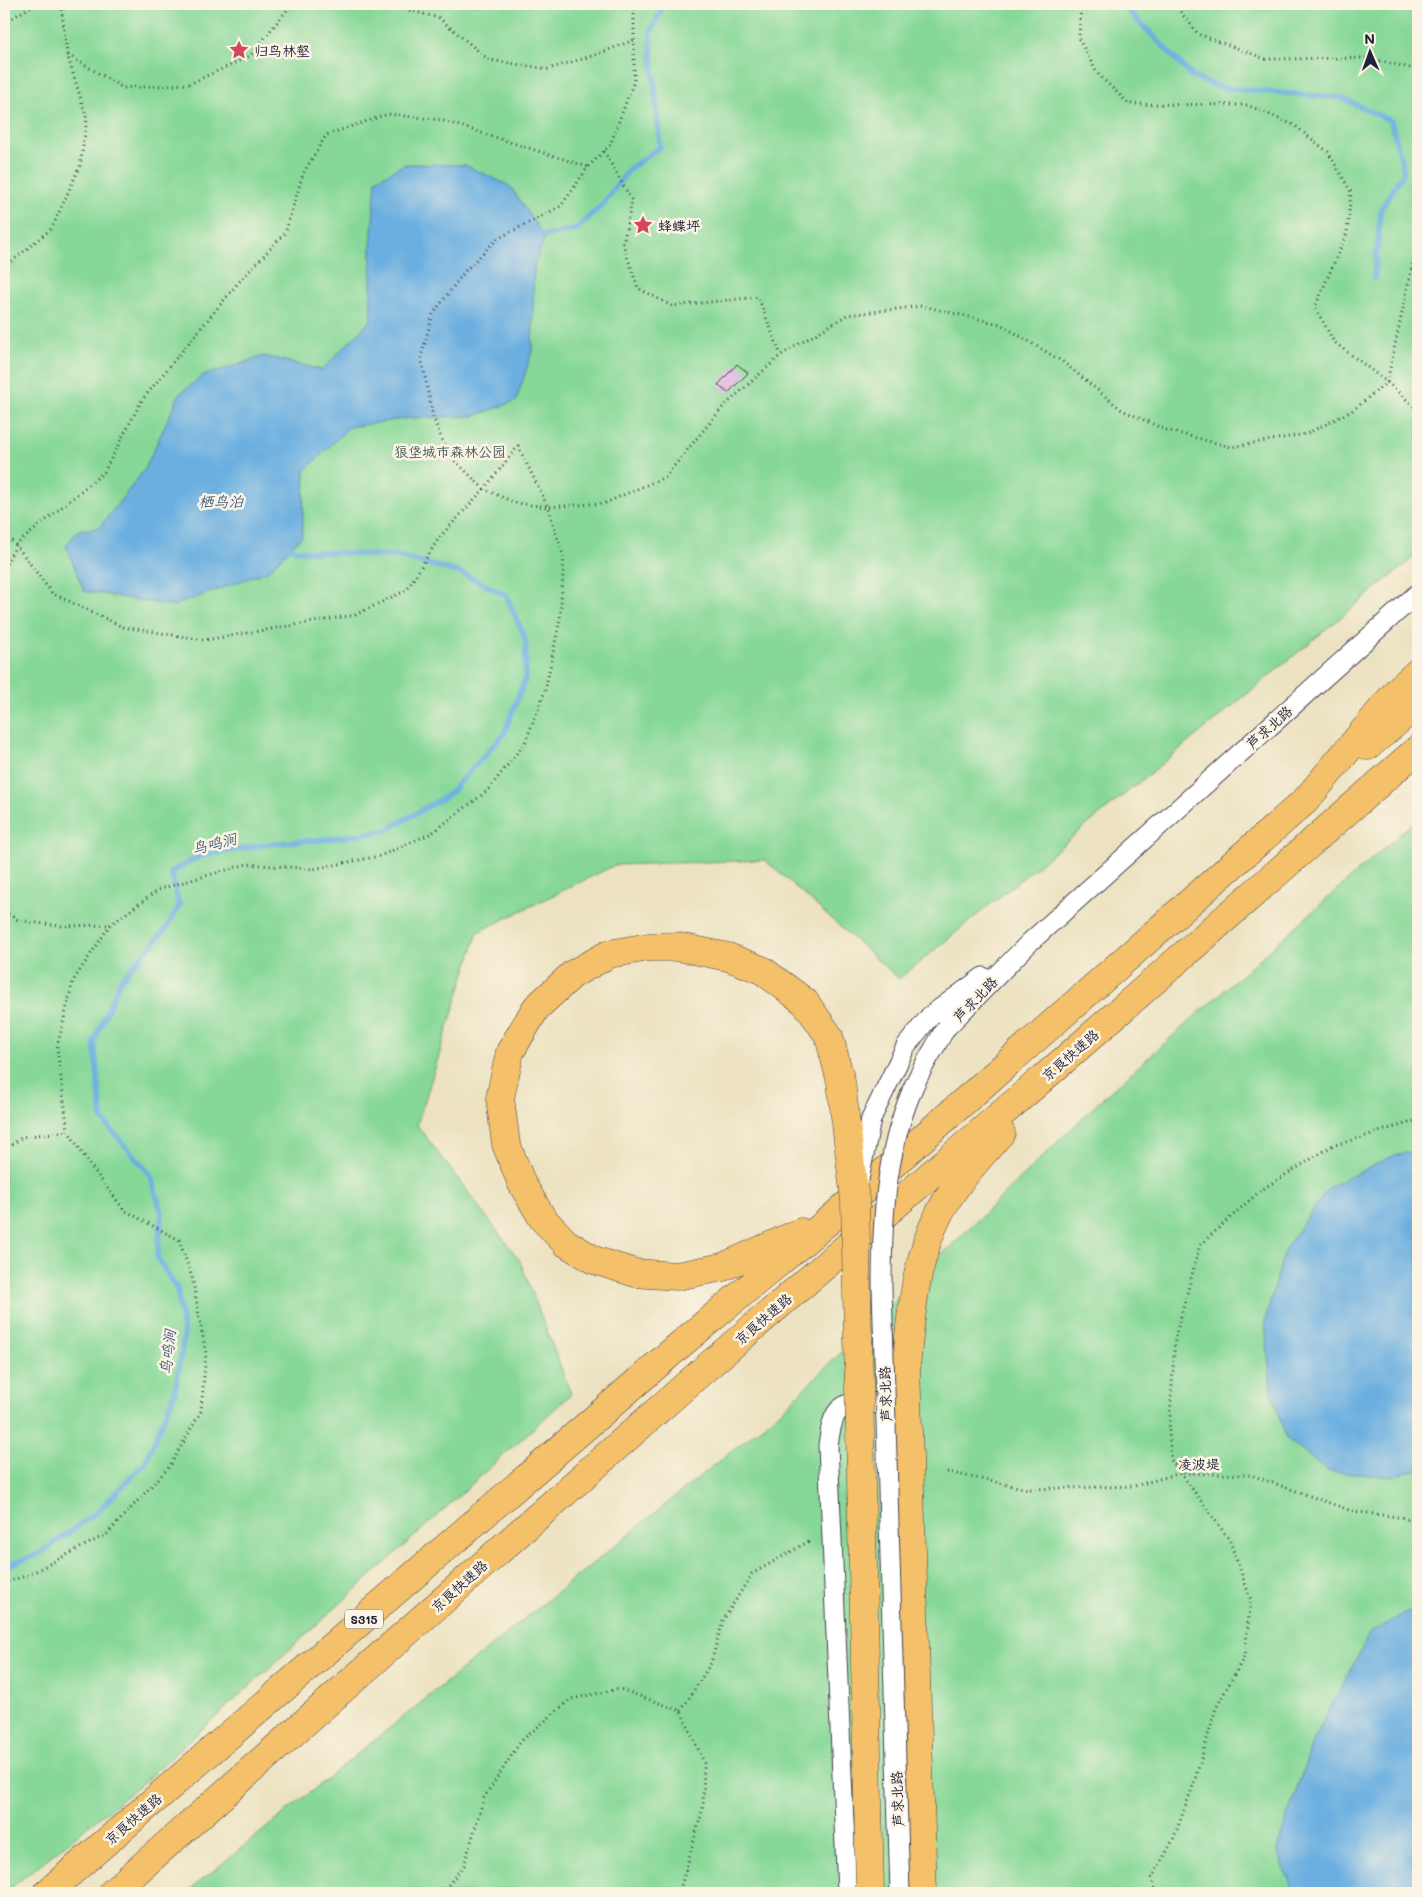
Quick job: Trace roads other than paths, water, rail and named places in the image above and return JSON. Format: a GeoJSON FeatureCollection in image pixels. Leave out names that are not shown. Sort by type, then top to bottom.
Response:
{"type":"FeatureCollection","features":[{"type":"Feature","properties":{"kind":"highway"},"geometry":{"type":"LineString","coordinates":[[1306,800],[1398,690],[1418,672]]}},
{"type":"Feature","properties":{"kind":"highway"},"geometry":{"type":"LineString","coordinates":[[1306,800],[1418,704]]}},
{"type":"Feature","properties":{"kind":"highway","name":"京良快速路"},"geometry":{"type":"LineString","coordinates":[[112,1893],[700,1373],[1056,1067],[1418,750]]}},
{"type":"Feature","properties":{"kind":"highway","name":"京良快速路"},"geometry":{"type":"LineString","coordinates":[[47,1893],[681,1344],[832,1218],[1306,800]]}},
{"type":"Feature","properties":{"kind":"highway"},"geometry":{"type":"LineString","coordinates":[[832,1218],[722,1267],[677,1276],[635,1273],[594,1260],[566,1243],[543,1219],[522,1184],[506,1144],[500,1098],[510,1052],[536,1008],[572,974],[610,954],[649,947],[679,946],[728,957],[762,970],[805,1002],[829,1036],[841,1082],[855,1200],[870,1893]]}},
{"type":"Feature","properties":{"kind":"highway"},"geometry":{"type":"LineString","coordinates":[[923,1893],[907,1358],[912,1303],[926,1248],[940,1212],[966,1172],[1056,1067]]}},
{"type":"Feature","properties":{"kind":"street","name":"芦求北路"},"geometry":{"type":"LineString","coordinates":[[900,1893],[882,1288],[882,1228],[887,1180],[894,1144],[911,1092],[945,1029],[1030,942],[1418,593]]}},
{"type":"Feature","properties":{"kind":"street","name":"芦求北路"},"geometry":{"type":"LineString","coordinates":[[855,1200],[871,1119],[906,1046],[930,1016],[1030,942]]}},
{"type":"Feature","properties":{"kind":"street"},"geometry":{"type":"LineString","coordinates":[[847,1893],[828,1445],[832,1424],[838,1411],[852,1403],[874,1402],[891,1411],[902,1428],[909,1452]]}},
{"type":"Feature","properties":{"kind":"water","name":"栖鸟泊"},"geometry":{"type":"Polygon","coordinates":[[[405,164],[465,165],[510,186],[545,238],[534,266],[532,352],[516,401],[474,416],[410,418],[349,427],[305,471],[302,536],[268,571],[173,606],[84,591],[66,546],[78,530],[99,528],[145,469],[180,393],[203,376],[264,356],[322,370],[371,320],[371,246],[376,180],[405,164]]]}},
{"type":"Feature","properties":{"kind":"water"},"geometry":{"type":"Polygon","coordinates":[[[1418,1151],[1418,1469],[1392,1477],[1327,1471],[1286,1438],[1271,1388],[1265,1321],[1285,1249],[1329,1187],[1395,1155],[1418,1151]]]}},
{"type":"Feature","properties":{"kind":"water"},"geometry":{"type":"Polygon","coordinates":[[[1418,1606],[1418,1893],[1294,1893],[1277,1849],[1313,1740],[1371,1632],[1418,1606]]]}},
{"type":"Feature","properties":{"kind":"waterway"},"geometry":{"type":"LineString","coordinates":[[537,237],[576,229],[602,205],[629,169],[660,147],[650,33],[664,4]]}},
{"type":"Feature","properties":{"kind":"waterway"},"geometry":{"type":"LineString","coordinates":[[1122,4],[1193,77],[1223,88],[1342,98],[1391,121],[1404,171],[1381,209],[1374,279]]}},
{"type":"Feature","properties":{"kind":"waterway","name":"鸟鸣涧"},"geometry":{"type":"LineString","coordinates":[[4,1566],[39,1554],[97,1512],[145,1463],[175,1392],[184,1335],[177,1289],[157,1257],[162,1213],[150,1174],[102,1119],[94,1041],[121,979],[166,929],[179,906],[171,872],[200,856],[268,844],[328,839],[385,831],[448,795],[504,734],[525,679],[526,641],[506,595],[461,573],[398,556],[300,551],[285,546]]}},
{"type":"Feature","properties":{"kind":"place","name":"归鸟林壑"},"geometry":{"type":"Point","coordinates":[239,50]}},
{"type":"Feature","properties":{"kind":"place","name":"蜂蝶坪"},"geometry":{"type":"Point","coordinates":[643,225]}},
{"type":"Feature","properties":{"kind":"park label","name":"狼垡城市森林公园"},"geometry":{"type":"Point","coordinates":[450,451]}}]}
